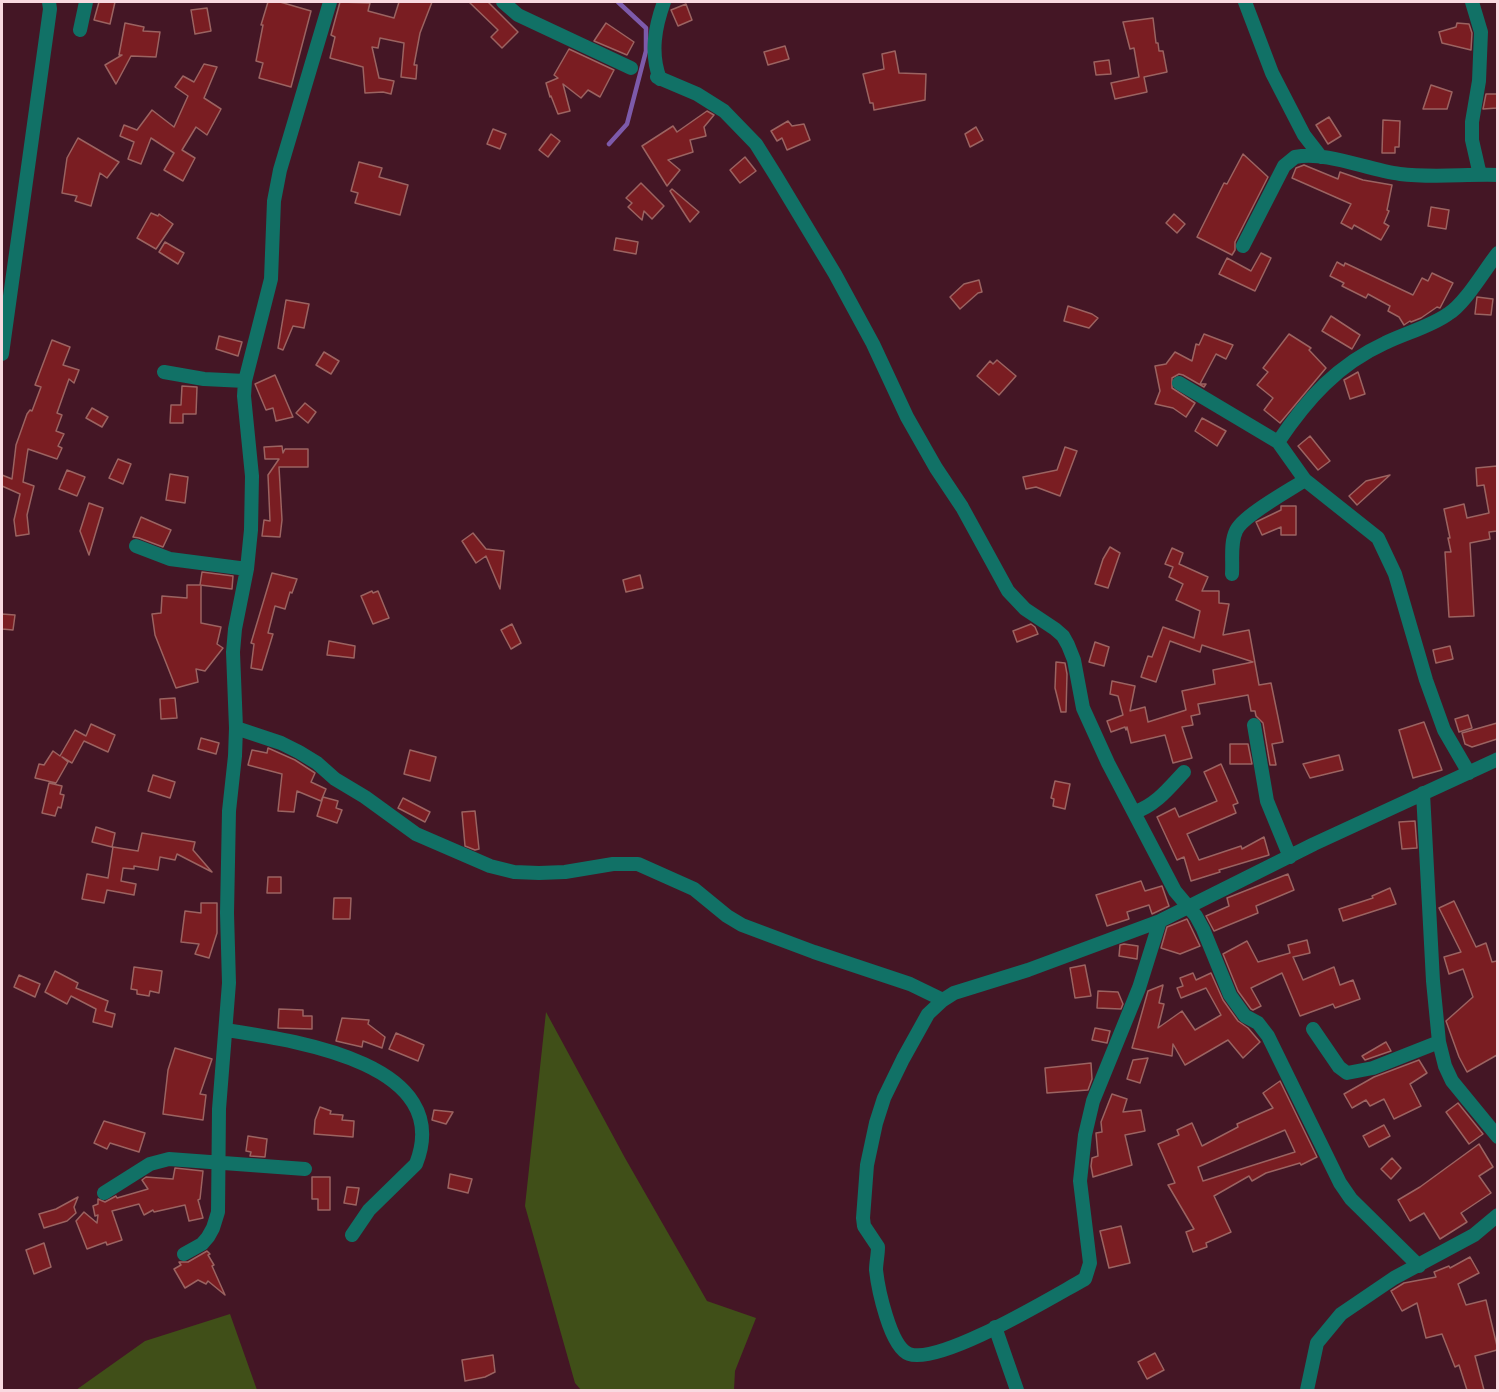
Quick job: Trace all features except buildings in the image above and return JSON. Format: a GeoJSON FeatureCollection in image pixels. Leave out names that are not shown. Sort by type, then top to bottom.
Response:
{"type":"FeatureCollection","features":[{"type":"Feature","properties":{"kind":"street"},"geometry":{"type":"LineString","coordinates":[[2,354],[50,9],[49,2]]}},
{"type":"Feature","properties":{"kind":"street"},"geometry":{"type":"LineString","coordinates":[[80,30],[86,2]]}},
{"type":"Feature","properties":{"kind":"street"},"geometry":{"type":"LineString","coordinates":[[184,1254],[202,1244],[213,1228],[218,1212],[219,1108],[229,982],[227,913],[229,811],[236,728],[233,677],[234,640],[247,569],[251,530],[252,476],[244,396],[245,381],[271,279],[274,201],[280,170],[330,2]]}},
{"type":"Feature","properties":{"kind":"street"},"geometry":{"type":"LineString","coordinates":[[503,2],[518,15],[631,68]]}},
{"type":"Feature","properties":{"kind":"street"},"geometry":{"type":"LineString","coordinates":[[664,2],[657,20],[655,39],[654,58],[658,78],[697,94],[724,111],[761,152],[835,274],[873,344],[908,417],[936,468],[962,507],[1008,591],[1025,609],[1063,636],[1074,660],[1083,708],[1099,744],[1175,891],[1203,929],[1230,995],[1245,1016],[1262,1027],[1268,1036],[1340,1184],[1351,1199],[1419,1266]]}},
{"type":"Feature","properties":{"kind":"street"},"geometry":{"type":"LineString","coordinates":[[1245,2],[1272,73],[1304,135],[1321,157]]}},
{"type":"Feature","properties":{"kind":"street"},"geometry":{"type":"LineString","coordinates":[[1472,2],[1481,32],[1479,81],[1472,131],[1480,175]]}},
{"type":"Feature","properties":{"kind":"street"},"geometry":{"type":"LineString","coordinates":[[1243,246],[1289,160],[1303,155],[1402,175],[1446,177],[1497,175]]}},
{"type":"Feature","properties":{"kind":"street"},"geometry":{"type":"LineString","coordinates":[[1278,442],[1298,412],[1347,363],[1383,343],[1448,315],[1457,307],[1497,253]]}},
{"type":"Feature","properties":{"kind":"street"},"geometry":{"type":"LineString","coordinates":[[164,372],[204,379],[245,381]]}},
{"type":"Feature","properties":{"kind":"street"},"geometry":{"type":"LineString","coordinates":[[1179,383],[1278,442],[1305,480],[1378,538],[1395,574],[1425,680],[1444,730],[1469,773]]}},
{"type":"Feature","properties":{"kind":"street"},"geometry":{"type":"LineString","coordinates":[[1232,574],[1234,534],[1238,527],[1247,518],[1305,480]]}},
{"type":"Feature","properties":{"kind":"street"},"geometry":{"type":"LineString","coordinates":[[136,546],[170,559],[247,569]]}},
{"type":"Feature","properties":{"kind":"street"},"geometry":{"type":"LineString","coordinates":[[1254,725],[1267,801],[1290,857]]}},
{"type":"Feature","properties":{"kind":"street"},"geometry":{"type":"LineString","coordinates":[[236,728],[300,752],[334,779],[365,797],[416,834],[490,866],[514,872],[539,873],[565,872],[613,864],[638,864],[694,889],[742,925],[910,984],[943,1000]]}},
{"type":"Feature","properties":{"kind":"street"},"geometry":{"type":"LineString","coordinates":[[1160,921],[1139,988],[1093,1101],[1085,1135],[1080,1181],[1090,1263],[1084,1279],[995,1327],[939,1352],[910,1354],[903,1350],[890,1326],[883,1302],[876,1267],[878,1247],[864,1226],[863,1218],[867,1165],[876,1123],[884,1098],[928,1014],[943,1000],[970,987],[1028,970],[1160,921],[1497,759]]}},
{"type":"Feature","properties":{"kind":"street"},"geometry":{"type":"LineString","coordinates":[[1135,812],[1147,808],[1158,800],[1184,772]]}},
{"type":"Feature","properties":{"kind":"street"},"geometry":{"type":"LineString","coordinates":[[1423,793],[1433,981],[1439,1042],[1445,1066],[1452,1081],[1497,1137]]}},
{"type":"Feature","properties":{"kind":"street"},"geometry":{"type":"LineString","coordinates":[[1313,1029],[1338,1067],[1347,1073],[1372,1068],[1439,1042]]}},
{"type":"Feature","properties":{"kind":"street"},"geometry":{"type":"LineString","coordinates":[[226,1030],[285,1039],[341,1055],[368,1066],[410,1097],[416,1108],[421,1133],[420,1154],[416,1164],[374,1204],[352,1235]]}},
{"type":"Feature","properties":{"kind":"street"},"geometry":{"type":"LineString","coordinates":[[104,1194],[159,1160],[182,1158],[305,1169]]}},
{"type":"Feature","properties":{"kind":"street"},"geometry":{"type":"LineString","coordinates":[[1307,1390],[1317,1343],[1328,1328],[1353,1304],[1394,1278],[1474,1234],[1497,1215]]}},
{"type":"Feature","properties":{"kind":"street"},"geometry":{"type":"LineString","coordinates":[[995,1327],[1017,1390]]}},
{"type":"Feature","properties":{"kind":"green space"},"geometry":{"type":"Polygon","coordinates":[[[546,1012],[625,1158],[707,1301],[756,1318],[735,1371],[734,1390],[581,1390],[575,1383],[525,1206],[546,1012]]]}},
{"type":"Feature","properties":{"kind":"green space"},"geometry":{"type":"Polygon","coordinates":[[[230,1314],[257,1390],[76,1390],[145,1341],[230,1314]]]}},
{"type":"Feature","properties":{"kind":"waterway"},"geometry":{"type":"LineString","coordinates":[[609,144],[627,124],[646,51],[646,28],[618,2]]}}]}
